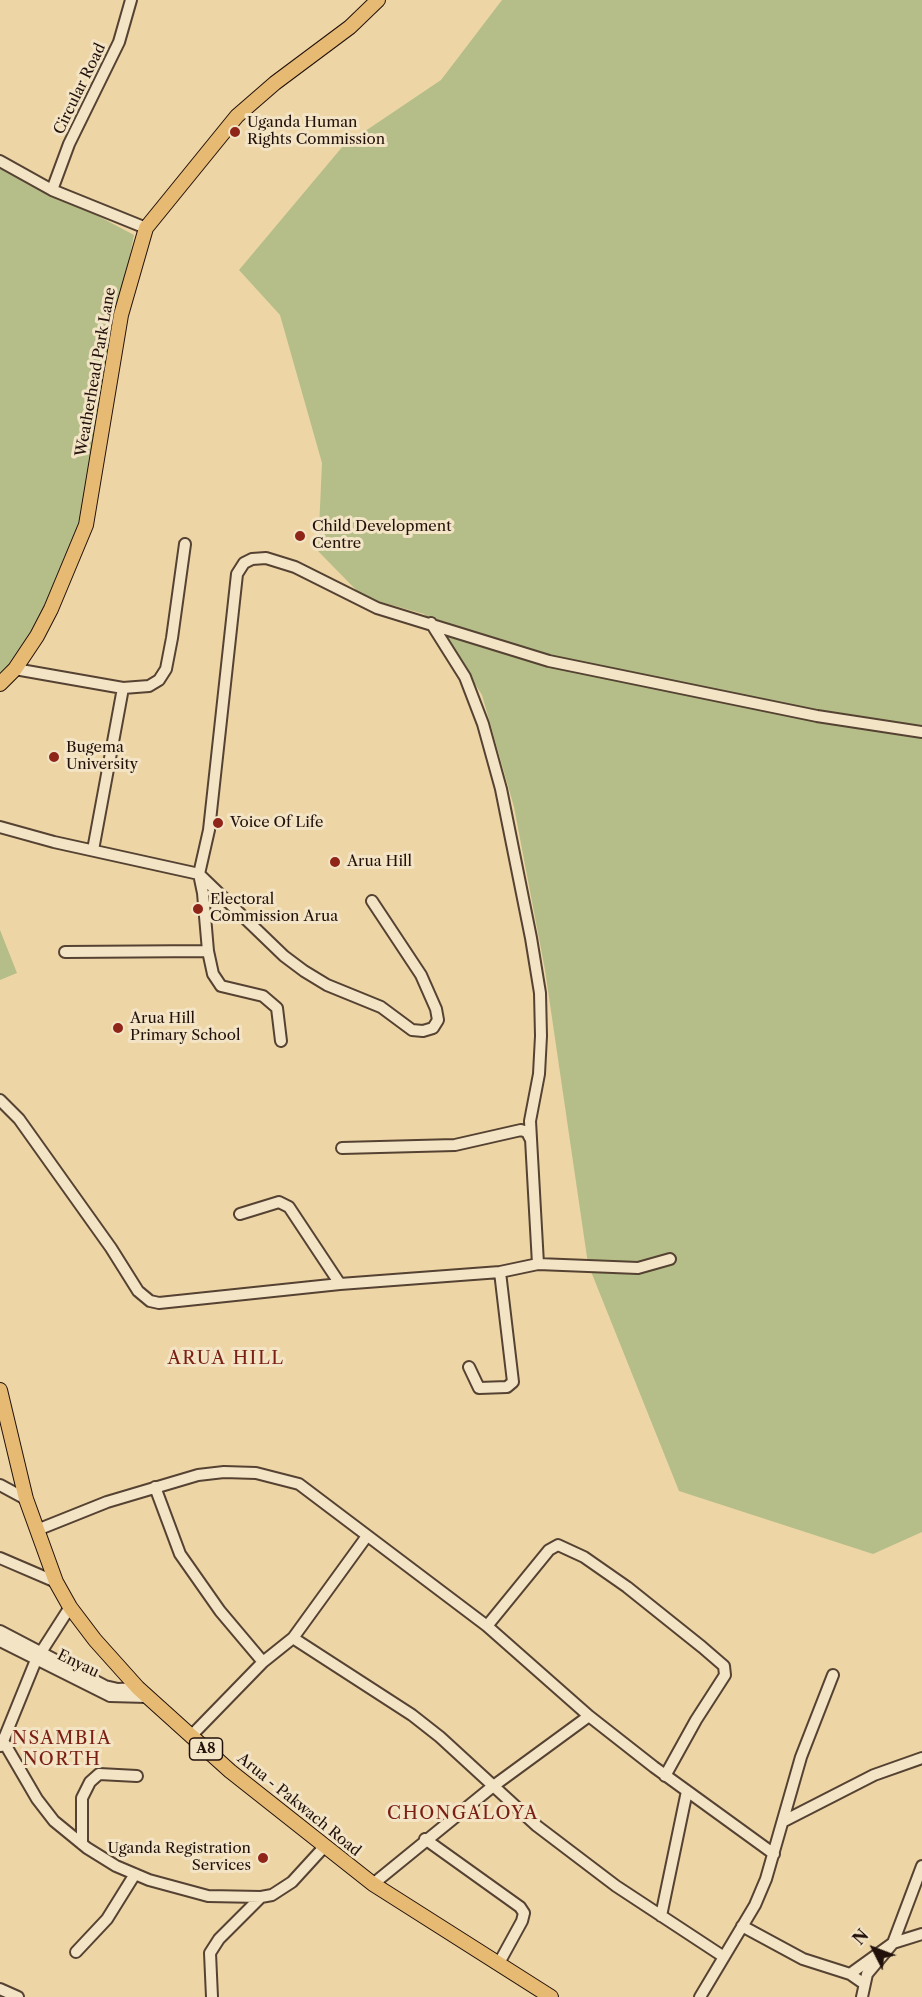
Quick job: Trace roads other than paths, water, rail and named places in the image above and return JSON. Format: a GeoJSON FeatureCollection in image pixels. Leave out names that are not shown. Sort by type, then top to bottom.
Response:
{"type":"FeatureCollection","features":[{"type":"Feature","properties":{"kind":"main road","name":"Weatherhead Park Lane"},"geometry":{"type":"LineString","coordinates":[[0,684],[15,669],[51,609],[86,525],[121,315],[146,228],[237,116],[350,27],[378,0]]}},
{"type":"Feature","properties":{"kind":"main road","name":"Arua - Pakwach Road"},"geometry":{"type":"LineString","coordinates":[[0,1390],[26,1499],[56,1582],[70,1607],[143,1692],[191,1736],[324,1847],[373,1884],[551,1997]]}},
{"type":"Feature","properties":{"kind":"street","name":"Circular Road"},"geometry":{"type":"LineString","coordinates":[[52,190],[69,144],[119,42],[131,0]]}},
{"type":"Feature","properties":{"kind":"street"},"geometry":{"type":"LineString","coordinates":[[0,161],[52,190],[146,228]]}},
{"type":"Feature","properties":{"kind":"street"},"geometry":{"type":"LineString","coordinates":[[15,669],[123,688],[149,686],[159,680],[166,669],[184,544]]}},
{"type":"Feature","properties":{"kind":"street"},"geometry":{"type":"LineString","coordinates":[[281,1041],[277,1008],[263,996],[221,987],[213,974],[199,874],[209,830],[237,574],[244,563],[252,559],[266,558],[285,564],[322,580],[360,602],[549,661],[817,716],[922,732]]}},
{"type":"Feature","properties":{"kind":"street"},"geometry":{"type":"LineString","coordinates":[[431,624],[474,695],[501,789],[540,993],[541,1048],[531,1113],[530,1138],[537,1202],[538,1264]]}},
{"type":"Feature","properties":{"kind":"street"},"geometry":{"type":"LineString","coordinates":[[93,850],[123,688]]}},
{"type":"Feature","properties":{"kind":"street"},"geometry":{"type":"LineString","coordinates":[[0,827],[199,874],[284,957],[304,972],[327,985],[381,1007],[412,1030],[423,1031],[433,1028],[438,1020],[436,1009],[421,975],[372,901]]}},
{"type":"Feature","properties":{"kind":"street"},"geometry":{"type":"LineString","coordinates":[[65,952],[208,951]]}},
{"type":"Feature","properties":{"kind":"street"},"geometry":{"type":"LineString","coordinates":[[0,1100],[19,1119],[111,1248],[138,1291],[150,1301],[159,1303],[340,1284],[500,1272],[538,1264],[638,1268],[670,1259]]}},
{"type":"Feature","properties":{"kind":"street"},"geometry":{"type":"LineString","coordinates":[[342,1148],[455,1145],[521,1130],[527,1132],[530,1138]]}},
{"type":"Feature","properties":{"kind":"street"},"geometry":{"type":"LineString","coordinates":[[240,1214],[279,1202],[289,1207],[340,1284]]}},
{"type":"Feature","properties":{"kind":"street"},"geometry":{"type":"LineString","coordinates":[[469,1367],[479,1388],[507,1387],[513,1382],[500,1272]]}},
{"type":"Feature","properties":{"kind":"street"},"geometry":{"type":"LineString","coordinates":[[37,1530],[155,1486],[198,1475],[224,1472],[272,1476],[298,1484],[487,1626],[589,1716],[665,1776],[774,1854]]}},
{"type":"Feature","properties":{"kind":"street"},"geometry":{"type":"LineString","coordinates":[[0,1485],[26,1499]]}},
{"type":"Feature","properties":{"kind":"street"},"geometry":{"type":"LineString","coordinates":[[155,1486],[180,1554],[220,1611],[263,1662]]}},
{"type":"Feature","properties":{"kind":"street"},"geometry":{"type":"LineString","coordinates":[[191,1736],[263,1662],[293,1638],[367,1536]]}},
{"type":"Feature","properties":{"kind":"street"},"geometry":{"type":"LineString","coordinates":[[487,1626],[549,1550],[558,1545],[584,1557],[618,1581],[702,1647],[724,1666],[725,1675],[665,1776]]}},
{"type":"Feature","properties":{"kind":"street"},"geometry":{"type":"LineString","coordinates":[[0,1558],[56,1582]]}},
{"type":"Feature","properties":{"kind":"street"},"geometry":{"type":"LineString","coordinates":[[70,1607],[38,1656],[1,1744],[54,1821],[82,1844],[116,1866],[174,1889],[208,1896],[261,1898],[272,1895],[292,1882],[324,1847]]}},
{"type":"Feature","properties":{"kind":"street","name":"Enyau"},"geometry":{"type":"LineString","coordinates":[[0,1631],[38,1656]]}},
{"type":"Feature","properties":{"kind":"street"},"geometry":{"type":"LineString","coordinates":[[293,1638],[412,1715],[440,1737],[492,1787],[616,1886],[724,1957]]}},
{"type":"Feature","properties":{"kind":"street","name":"Enyau"},"geometry":{"type":"LineString","coordinates":[[0,1641],[105,1686],[143,1692]]}},
{"type":"Feature","properties":{"kind":"street"},"geometry":{"type":"LineString","coordinates":[[700,1997],[755,1905],[774,1854],[801,1757],[833,1676]]}},
{"type":"Feature","properties":{"kind":"street"},"geometry":{"type":"LineString","coordinates":[[373,1884],[425,1839],[589,1716]]}},
{"type":"Feature","properties":{"kind":"street"},"geometry":{"type":"LineString","coordinates":[[784,1821],[874,1775],[922,1758]]}},
{"type":"Feature","properties":{"kind":"street"},"geometry":{"type":"LineString","coordinates":[[82,1844],[82,1798],[90,1782],[99,1774],[137,1776]]}},
{"type":"Feature","properties":{"kind":"street"},"geometry":{"type":"LineString","coordinates":[[661,1916],[687,1791]]}},
{"type":"Feature","properties":{"kind":"street"},"geometry":{"type":"LineString","coordinates":[[425,1839],[520,1907],[524,1913],[499,1963]]}},
{"type":"Feature","properties":{"kind":"street"},"geometry":{"type":"LineString","coordinates":[[862,1997],[863,1983],[870,1969],[893,1943],[922,1866]]}},
{"type":"Feature","properties":{"kind":"street"},"geometry":{"type":"LineString","coordinates":[[76,1952],[107,1919],[135,1874]]}},
{"type":"Feature","properties":{"kind":"street"},"geometry":{"type":"LineString","coordinates":[[212,1997],[210,1953],[219,1939],[261,1898]]}},
{"type":"Feature","properties":{"kind":"street"},"geometry":{"type":"LineString","coordinates":[[742,1926],[803,1959],[850,1974],[863,1983]]}},
{"type":"Feature","properties":{"kind":"street"},"geometry":{"type":"LineString","coordinates":[[850,1974],[893,1943],[922,1934]]}},
{"type":"Feature","properties":{"kind":"street"},"geometry":{"type":"LineString","coordinates":[[0,1989],[18,1997]]}},
{"type":"Feature","properties":{"kind":"place","name":"Uganda Human Rights Commission"},"geometry":{"type":"Point","coordinates":[235,132]}},
{"type":"Feature","properties":{"kind":"place","name":"Child Development Centre"},"geometry":{"type":"Point","coordinates":[300,536]}},
{"type":"Feature","properties":{"kind":"place","name":"Bugema University"},"geometry":{"type":"Point","coordinates":[54,757]}},
{"type":"Feature","properties":{"kind":"place","name":"Voice Of Life"},"geometry":{"type":"Point","coordinates":[218,823]}},
{"type":"Feature","properties":{"kind":"place","name":"Arua Hill"},"geometry":{"type":"Point","coordinates":[335,862]}},
{"type":"Feature","properties":{"kind":"place","name":"Electoral Commission Arua"},"geometry":{"type":"Point","coordinates":[198,909]}},
{"type":"Feature","properties":{"kind":"place","name":"Arua Hill Primary School"},"geometry":{"type":"Point","coordinates":[118,1028]}},
{"type":"Feature","properties":{"kind":"place","name":"Uganda Registration Services"},"geometry":{"type":"Point","coordinates":[263,1858]}},
{"type":"Feature","properties":{"kind":"district","name":"ARUA HILL"},"geometry":{"type":"Point","coordinates":[226,1359]}},
{"type":"Feature","properties":{"kind":"district","name":"NSAMBIA NORTH"},"geometry":{"type":"Point","coordinates":[62,1749]}},
{"type":"Feature","properties":{"kind":"district","name":"CHONGALOYA"},"geometry":{"type":"Point","coordinates":[463,1814]}}]}
